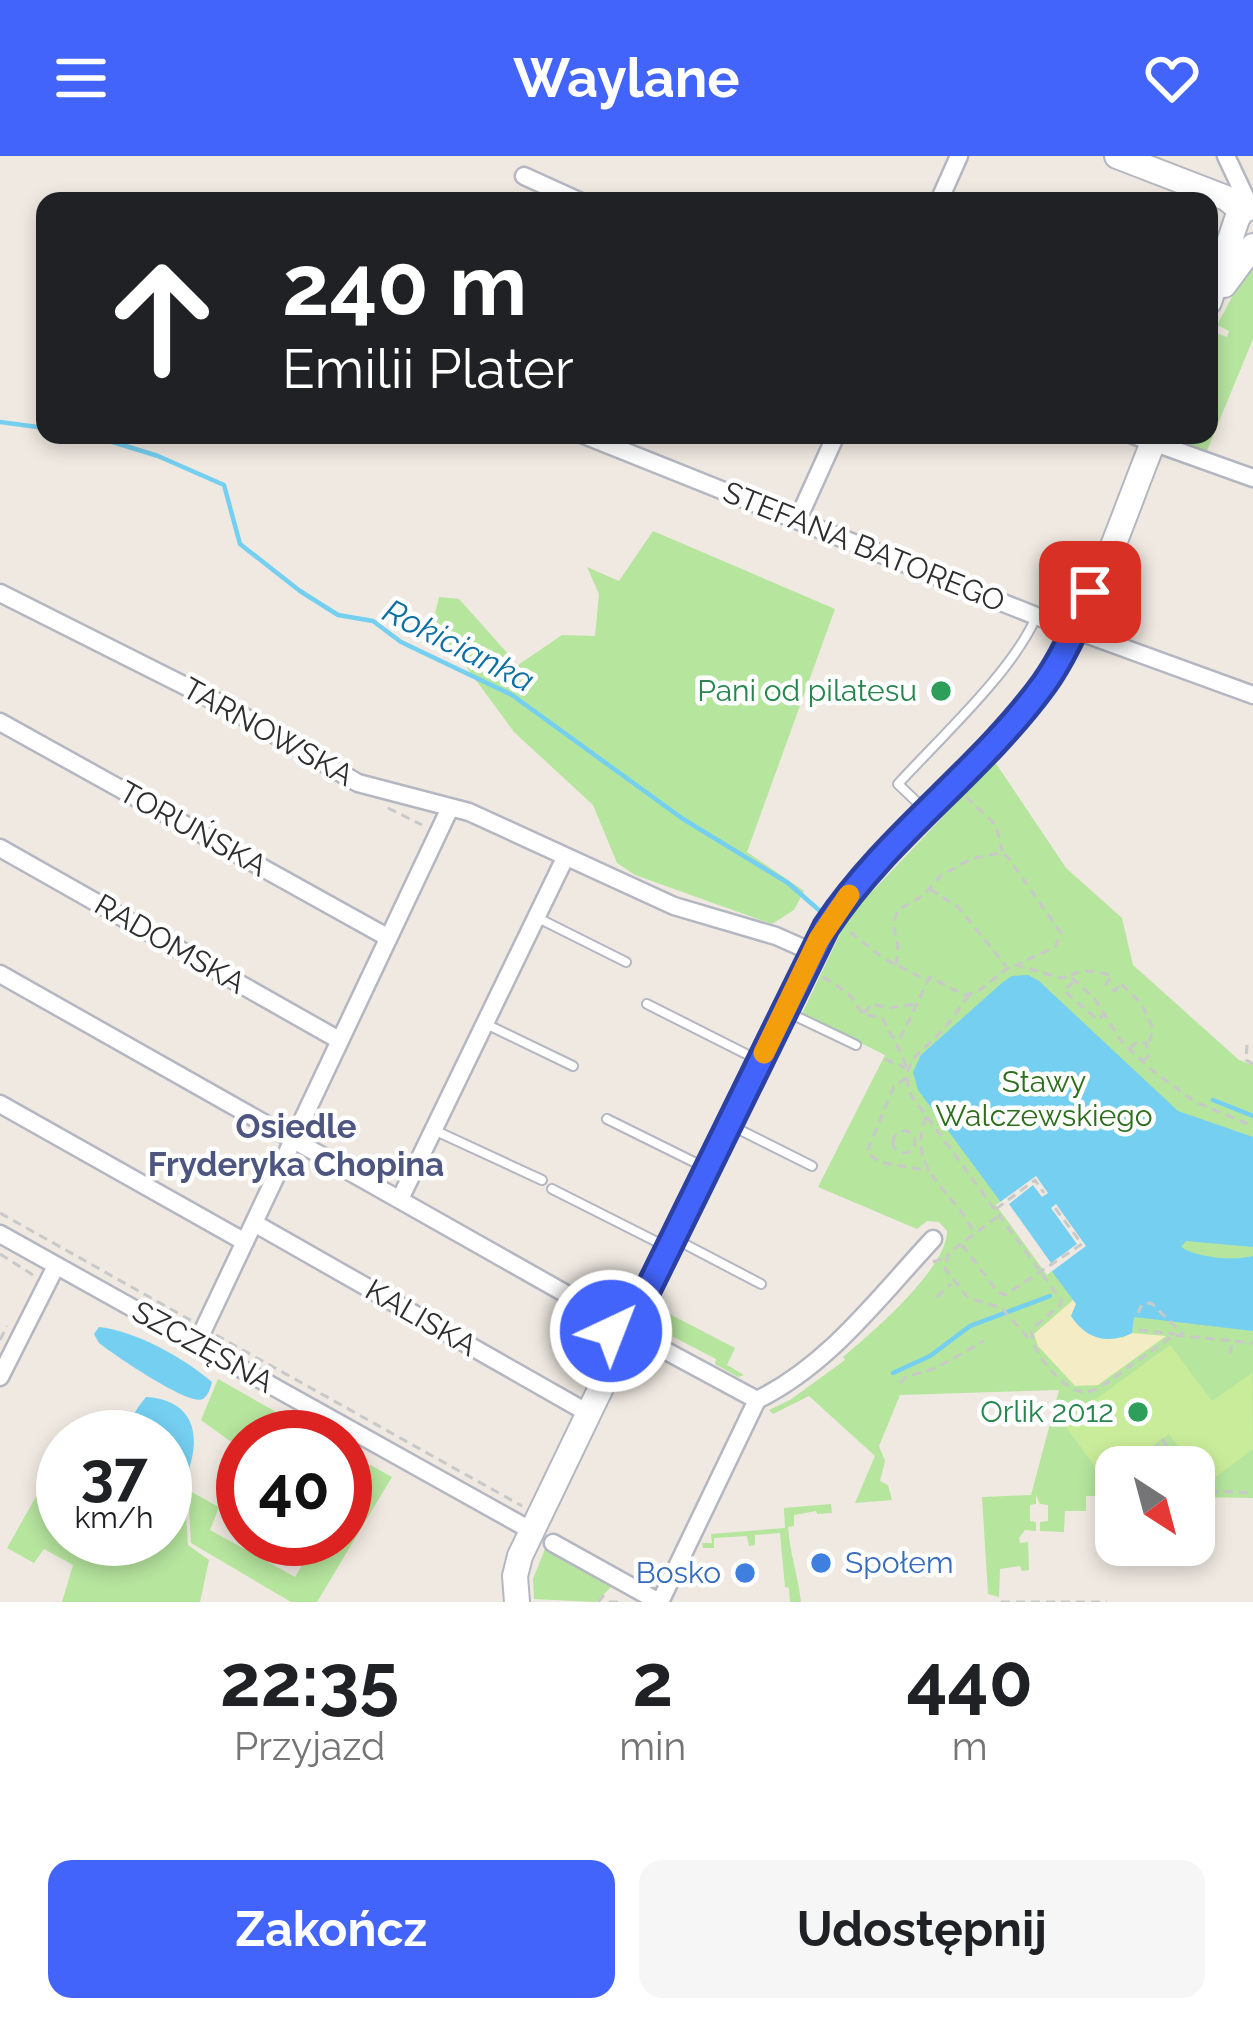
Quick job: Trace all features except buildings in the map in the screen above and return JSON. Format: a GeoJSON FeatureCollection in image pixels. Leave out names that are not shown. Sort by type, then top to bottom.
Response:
{"type":"FeatureCollection","features":[{"type":"Feature","properties":{"kind":"street"},"geometry":{"type":"LineString","coordinates":[[943,192],[959,156]]}},
{"type":"Feature","properties":{"kind":"street"},"geometry":{"type":"LineString","coordinates":[[1117,156],[1209,191],[1227,177],[1231,159]]}},
{"type":"Feature","properties":{"kind":"street"},"geometry":{"type":"LineString","coordinates":[[1218,285],[1248,223],[1231,159]]}},
{"type":"Feature","properties":{"kind":"street"},"geometry":{"type":"LineString","coordinates":[[524,176],[559,192]]}},
{"type":"Feature","properties":{"kind":"street"},"geometry":{"type":"LineString","coordinates":[[1218,195],[1232,200],[1248,223]]}},
{"type":"Feature","properties":{"kind":"street","name":"STEFANA BATOREGO"},"geometry":{"type":"LineString","coordinates":[[607,444],[1036,616],[1253,695]]}},
{"type":"Feature","properties":{"kind":"street"},"geometry":{"type":"LineString","coordinates":[[798,519],[832,444]]}},
{"type":"Feature","properties":{"kind":"street"},"geometry":{"type":"LineString","coordinates":[[517,1602],[517,1567],[784,1010],[842,914],[927,812],[1031,701],[1075,629],[1144,444]]}},
{"type":"Feature","properties":{"kind":"street"},"geometry":{"type":"LineString","coordinates":[[1165,444],[1253,478]]}},
{"type":"Feature","properties":{"kind":"street","name":"TARNOWSKA"},"geometry":{"type":"LineString","coordinates":[[0,593],[229,708],[301,747],[344,777],[473,814],[674,906],[776,936],[814,961]]}},
{"type":"Feature","properties":{"kind":"street","name":"TORUŃSKA"},"geometry":{"type":"LineString","coordinates":[[0,722],[387,937]]}},
{"type":"Feature","properties":{"kind":"street"},"geometry":{"type":"LineString","coordinates":[[200,1336],[450,808]]}},
{"type":"Feature","properties":{"kind":"street","name":"RADOMSKA"},"geometry":{"type":"LineString","coordinates":[[0,848],[339,1040]]}},
{"type":"Feature","properties":{"kind":"street"},"geometry":{"type":"LineString","coordinates":[[400,1199],[566,859]]}},
{"type":"Feature","properties":{"kind":"street"},"geometry":{"type":"LineString","coordinates":[[0,974],[758,1400]]}},
{"type":"Feature","properties":{"kind":"street"},"geometry":{"type":"LineString","coordinates":[[0,1104],[245,1242]]}},
{"type":"Feature","properties":{"kind":"street","name":"KALISKA"},"geometry":{"type":"LineString","coordinates":[[254,1223],[588,1413]]}},
{"type":"Feature","properties":{"kind":"street","name":"SZCZĘSNA"},"geometry":{"type":"LineString","coordinates":[[0,1234],[200,1336],[660,1602]]}},
{"type":"Feature","properties":{"kind":"street"},"geometry":{"type":"LineString","coordinates":[[660,1602],[758,1400],[817,1363],[933,1239]]}},
{"type":"Feature","properties":{"kind":"street"},"geometry":{"type":"LineString","coordinates":[[0,1377],[56,1266]]}},
{"type":"Feature","properties":{"kind":"lane"},"geometry":{"type":"LineString","coordinates":[[927,812],[898,784],[1007,662],[1036,616]]}},
{"type":"Feature","properties":{"kind":"lane"},"geometry":{"type":"LineString","coordinates":[[538,918],[626,962]]}},
{"type":"Feature","properties":{"kind":"lane"},"geometry":{"type":"LineString","coordinates":[[647,1004],[760,1061]]}},
{"type":"Feature","properties":{"kind":"lane"},"geometry":{"type":"LineString","coordinates":[[784,1010],[856,1045]]}},
{"type":"Feature","properties":{"kind":"lane"},"geometry":{"type":"LineString","coordinates":[[487,1025],[573,1066]]}},
{"type":"Feature","properties":{"kind":"lane"},"geometry":{"type":"LineString","coordinates":[[607,1119],[707,1169]]}},
{"type":"Feature","properties":{"kind":"lane"},"geometry":{"type":"LineString","coordinates":[[729,1124],[812,1166]]}},
{"type":"Feature","properties":{"kind":"lane"},"geometry":{"type":"LineString","coordinates":[[436,1131],[542,1180]]}},
{"type":"Feature","properties":{"kind":"lane"},"geometry":{"type":"LineString","coordinates":[[552,1190],[760,1283]]}},
{"type":"Feature","properties":{"kind":"path"},"geometry":{"type":"LineString","coordinates":[[907,1069],[969,995],[1008,967],[1055,947],[1061,933],[1003,853],[996,825],[960,791]]}},
{"type":"Feature","properties":{"kind":"path"},"geometry":{"type":"LineString","coordinates":[[897,967],[893,920],[901,908],[940,876],[971,859],[1003,853]]}},
{"type":"Feature","properties":{"kind":"path"},"geometry":{"type":"LineString","coordinates":[[929,889],[958,907],[1008,967]]}},
{"type":"Feature","properties":{"kind":"path"},"geometry":{"type":"LineString","coordinates":[[842,914],[897,967],[927,982]]}},
{"type":"Feature","properties":{"kind":"path"},"geometry":{"type":"LineString","coordinates":[[814,961],[863,1014],[882,1018],[907,1069],[911,1095],[1061,1303],[1032,1329],[1030,1340]]}},
{"type":"Feature","properties":{"kind":"path"},"geometry":{"type":"LineString","coordinates":[[1016,965],[1072,978],[1095,999],[1142,1061],[1195,1102],[1253,1126]]}},
{"type":"Feature","properties":{"kind":"path"},"geometry":{"type":"LineString","coordinates":[[1105,1013],[1098,1020],[1064,991],[1078,971],[1112,976],[1106,991]]}},
{"type":"Feature","properties":{"kind":"path"},"geometry":{"type":"LineString","coordinates":[[897,1045],[930,977],[969,995]]}},
{"type":"Feature","properties":{"kind":"path"},"geometry":{"type":"LineString","coordinates":[[1095,999],[1120,983],[1136,996],[1153,1036],[1142,1061]]}},
{"type":"Feature","properties":{"kind":"path"},"geometry":{"type":"LineString","coordinates":[[863,1014],[872,1004],[890,1008],[917,1004]]}},
{"type":"Feature","properties":{"kind":"path"},"geometry":{"type":"LineString","coordinates":[[1130,1049],[1141,1041],[1148,1047]]}},
{"type":"Feature","properties":{"kind":"path"},"geometry":{"type":"LineString","coordinates":[[1247,1045],[1246,1060],[1253,1064]]}},
{"type":"Feature","properties":{"kind":"path"},"geometry":{"type":"LineString","coordinates":[[885,1059],[907,1069]]}},
{"type":"Feature","properties":{"kind":"path"},"geometry":{"type":"LineString","coordinates":[[906,1078],[894,1086],[867,1149],[873,1159],[929,1171]]}},
{"type":"Feature","properties":{"kind":"path"},"geometry":{"type":"LineString","coordinates":[[901,1152],[917,1143],[926,1116]]}},
{"type":"Feature","properties":{"kind":"path"},"geometry":{"type":"LineString","coordinates":[[901,1152],[893,1145],[898,1133],[908,1132],[929,1171],[968,1218],[975,1235]]}},
{"type":"Feature","properties":{"kind":"path"},"geometry":{"type":"LineString","coordinates":[[896,1164],[901,1152]]}},
{"type":"Feature","properties":{"kind":"path"},"geometry":{"type":"LineString","coordinates":[[994,1210],[1035,1180],[1044,1192]]}},
{"type":"Feature","properties":{"kind":"path"},"geometry":{"type":"LineString","coordinates":[[962,1245],[1001,1295],[1042,1274],[1082,1244],[1055,1208]]}},
{"type":"Feature","properties":{"kind":"path"},"geometry":{"type":"LineString","coordinates":[[0,1214],[200,1336],[537,1528]]}},
{"type":"Feature","properties":{"kind":"path"},"geometry":{"type":"LineString","coordinates":[[999,1216],[944,1258],[945,1272],[974,1302],[1006,1313],[1071,1388],[1083,1392],[1113,1382],[1176,1334]]}},
{"type":"Feature","properties":{"kind":"path"},"geometry":{"type":"LineString","coordinates":[[0,1254],[34,1273],[26,1290]]}},
{"type":"Feature","properties":{"kind":"path"},"geometry":{"type":"LineString","coordinates":[[937,1298],[952,1283]]}},
{"type":"Feature","properties":{"kind":"path"},"geometry":{"type":"LineString","coordinates":[[1138,1313],[1145,1303],[1151,1303],[1184,1335]]}},
{"type":"Feature","properties":{"kind":"path"},"geometry":{"type":"LineString","coordinates":[[0,1340],[8,1324]]}},
{"type":"Feature","properties":{"kind":"path"},"geometry":{"type":"LineString","coordinates":[[1138,1330],[1253,1343]]}},
{"type":"Feature","properties":{"kind":"path"},"geometry":{"type":"LineString","coordinates":[[900,1383],[984,1341]]}},
{"type":"Feature","properties":{"kind":"path"},"geometry":{"type":"LineString","coordinates":[[1230,1354],[1232,1341]]}},
{"type":"Feature","properties":{"kind":"path"},"geometry":{"type":"LineString","coordinates":[[1215,1491],[1253,1493]]}},
{"type":"Feature","properties":{"kind":"path"},"geometry":{"type":"LineString","coordinates":[[598,1602],[614,1589]]}},
{"type":"Feature","properties":{"kind":"path"},"geometry":{"type":"LineString","coordinates":[[609,1602],[621,1602]]}},
{"type":"Feature","properties":{"kind":"path"},"geometry":{"type":"LineString","coordinates":[[1001,1602],[1107,1602]]}},
{"type":"Feature","properties":{"kind":"green space"},"geometry":{"type":"Polygon","coordinates":[[[1253,267],[1253,339],[1218,424],[1218,334],[1227,337],[1229,331],[1218,323],[1245,273],[1253,267]]]}},
{"type":"Feature","properties":{"kind":"green space"},"geometry":{"type":"Polygon","coordinates":[[[1183,444],[1210,444],[1206,453],[1183,444]]]}},
{"type":"Feature","properties":{"kind":"green space"},"geometry":{"type":"Polygon","coordinates":[[[653,531],[835,609],[747,852],[804,891],[794,910],[772,924],[635,875],[617,863],[593,805],[514,732],[433,622],[439,597],[459,599],[518,665],[562,635],[595,636],[599,594],[587,567],[619,581],[653,531]]]}},
{"type":"Feature","properties":{"kind":"green space","name":"Stawy Walczewskiego"},"geometry":{"type":"Polygon","coordinates":[[[995,762],[1066,868],[1122,918],[1133,965],[1239,1060],[1253,1065],[1253,1498],[1215,1497],[1215,1446],[1095,1446],[1095,1496],[1086,1496],[1086,1511],[1065,1511],[1064,1532],[1040,1531],[1040,1522],[1048,1521],[1048,1505],[1040,1504],[1036,1495],[1030,1521],[1036,1522],[1036,1531],[1025,1530],[1019,1538],[1020,1543],[1028,1542],[1029,1570],[1022,1571],[1020,1566],[1000,1569],[999,1597],[988,1594],[982,1497],[1031,1495],[1059,1390],[900,1395],[879,1446],[885,1461],[880,1481],[888,1485],[892,1500],[855,1503],[875,1456],[809,1396],[773,1414],[769,1410],[845,1360],[889,1316],[935,1262],[947,1231],[939,1222],[927,1221],[917,1229],[818,1187],[885,1055],[802,1014],[848,917],[995,762]]]}},
{"type":"Feature","properties":{"kind":"green space"},"geometry":{"type":"Polygon","coordinates":[[[665,1293],[660,1309],[735,1348],[727,1365],[744,1375],[738,1377],[715,1364],[716,1359],[660,1330],[655,1314],[665,1293]]]}},
{"type":"Feature","properties":{"kind":"green space","name":"Orlik 2012"},"geometry":{"type":"Polygon","coordinates":[[[1170,1345],[1212,1401],[1252,1373],[1253,1449],[1215,1477],[1215,1446],[1178,1446],[1169,1434],[1152,1446],[1095,1446],[1095,1466],[1063,1423],[1170,1345]]]}},
{"type":"Feature","properties":{"kind":"green space"},"geometry":{"type":"Polygon","coordinates":[[[218,1379],[273,1410],[216,1410],[216,1431],[201,1420],[218,1379]]]}},
{"type":"Feature","properties":{"kind":"green space"},"geometry":{"type":"Polygon","coordinates":[[[372,1466],[392,1477],[372,1510],[372,1466]]]}},
{"type":"Feature","properties":{"kind":"green space"},"geometry":{"type":"Polygon","coordinates":[[[192,1492],[216,1505],[210,1530],[216,1533],[216,1558],[192,1544],[192,1492]]]}},
{"type":"Feature","properties":{"kind":"green space"},"geometry":{"type":"Polygon","coordinates":[[[36,1497],[36,1560],[7,1548],[36,1497]]]}},
{"type":"Feature","properties":{"kind":"green space"},"geometry":{"type":"Polygon","coordinates":[[[831,1504],[832,1513],[794,1515],[794,1526],[788,1527],[801,1602],[790,1602],[785,1587],[780,1533],[755,1535],[755,1545],[749,1546],[747,1536],[714,1538],[714,1548],[703,1548],[702,1543],[712,1543],[711,1534],[785,1528],[784,1508],[831,1504]]]}},
{"type":"Feature","properties":{"kind":"green space"},"geometry":{"type":"Polygon","coordinates":[[[547,1544],[626,1588],[624,1592],[611,1587],[596,1602],[534,1599],[533,1579],[547,1544]]]}},
{"type":"Feature","properties":{"kind":"green space"},"geometry":{"type":"Polygon","coordinates":[[[192,1548],[209,1560],[200,1602],[62,1602],[73,1566],[192,1566],[192,1548]]]}},
{"type":"Feature","properties":{"kind":"green space"},"geometry":{"type":"Polygon","coordinates":[[[230,1566],[275,1566],[295,1577],[301,1566],[339,1566],[317,1602],[291,1602],[230,1566]]]}},
{"type":"Feature","properties":{"kind":"sand"},"geometry":{"type":"Polygon","coordinates":[[[1073,1300],[1122,1338],[1132,1333],[1166,1336],[1098,1385],[1075,1386],[1038,1346],[1034,1334],[1073,1300]]]}},
{"type":"Feature","properties":{"kind":"water","name":"Stawy Walczewskiego"},"geometry":{"type":"Polygon","coordinates":[[[1028,975],[1178,1111],[1253,1137],[1253,1247],[1186,1241],[1181,1247],[1216,1258],[1253,1256],[1253,1331],[1134,1317],[1132,1333],[1123,1337],[1098,1338],[1083,1330],[1071,1316],[1076,1304],[918,1090],[913,1072],[921,1055],[1003,982],[1028,975]]]}},
{"type":"Feature","properties":{"kind":"water"},"geometry":{"type":"Polygon","coordinates":[[[99,1327],[174,1355],[212,1382],[208,1393],[195,1399],[151,1378],[99,1343],[94,1334],[99,1327]]]}},
{"type":"Feature","properties":{"kind":"water"},"geometry":{"type":"Polygon","coordinates":[[[146,1397],[182,1410],[137,1410],[146,1397]]]}},
{"type":"Feature","properties":{"kind":"pier"},"geometry":{"type":"Polygon","coordinates":[[[1036,1176],[1048,1193],[1042,1197],[1033,1185],[1009,1204],[1051,1263],[1077,1244],[1051,1208],[1056,1204],[1086,1246],[1047,1275],[996,1205],[1036,1176]]]}},
{"type":"Feature","properties":{"kind":"waterway","name":"Rokicianka"},"geometry":{"type":"LineString","coordinates":[[0,422],[36,427]]}},
{"type":"Feature","properties":{"kind":"waterway","name":"Rokicianka"},"geometry":{"type":"LineString","coordinates":[[119,444],[224,485],[240,544],[300,591],[338,615],[373,621],[401,642],[512,695],[683,819],[788,883],[820,911]]}},
{"type":"Feature","properties":{"kind":"waterway"},"geometry":{"type":"LineString","coordinates":[[1213,1100],[1253,1116]]}},
{"type":"Feature","properties":{"kind":"waterway"},"geometry":{"type":"LineString","coordinates":[[893,1373],[930,1356],[970,1326],[1050,1296]]}},
{"type":"Feature","properties":{"kind":"slow traffic"},"geometry":{"type":"LineString","coordinates":[[764,1053],[819,939],[849,895]]}},
{"type":"Feature","properties":{"kind":"place","name":"Pani od pilatesu"},"geometry":{"type":"Point","coordinates":[941,691]}},
{"type":"Feature","properties":{"kind":"place","name":"Orlik 2012"},"geometry":{"type":"Point","coordinates":[1138,1412]}},
{"type":"Feature","properties":{"kind":"place","name":"Społem"},"geometry":{"type":"Point","coordinates":[821,1563]}},
{"type":"Feature","properties":{"kind":"place","name":"Bosko"},"geometry":{"type":"Point","coordinates":[745,1573]}},
{"type":"Feature","properties":{"kind":"district","name":"Osiedle Fryderyka Chopina"},"geometry":{"type":"Point","coordinates":[296,1145]}},
{"type":"Feature","properties":{"kind":"route"},"geometry":{"type":"LineString","coordinates":[[611,1331],[620,1316],[635,1316],[826,927],[855,889],[1031,701],[1065,650],[1090,592]]}}]}
